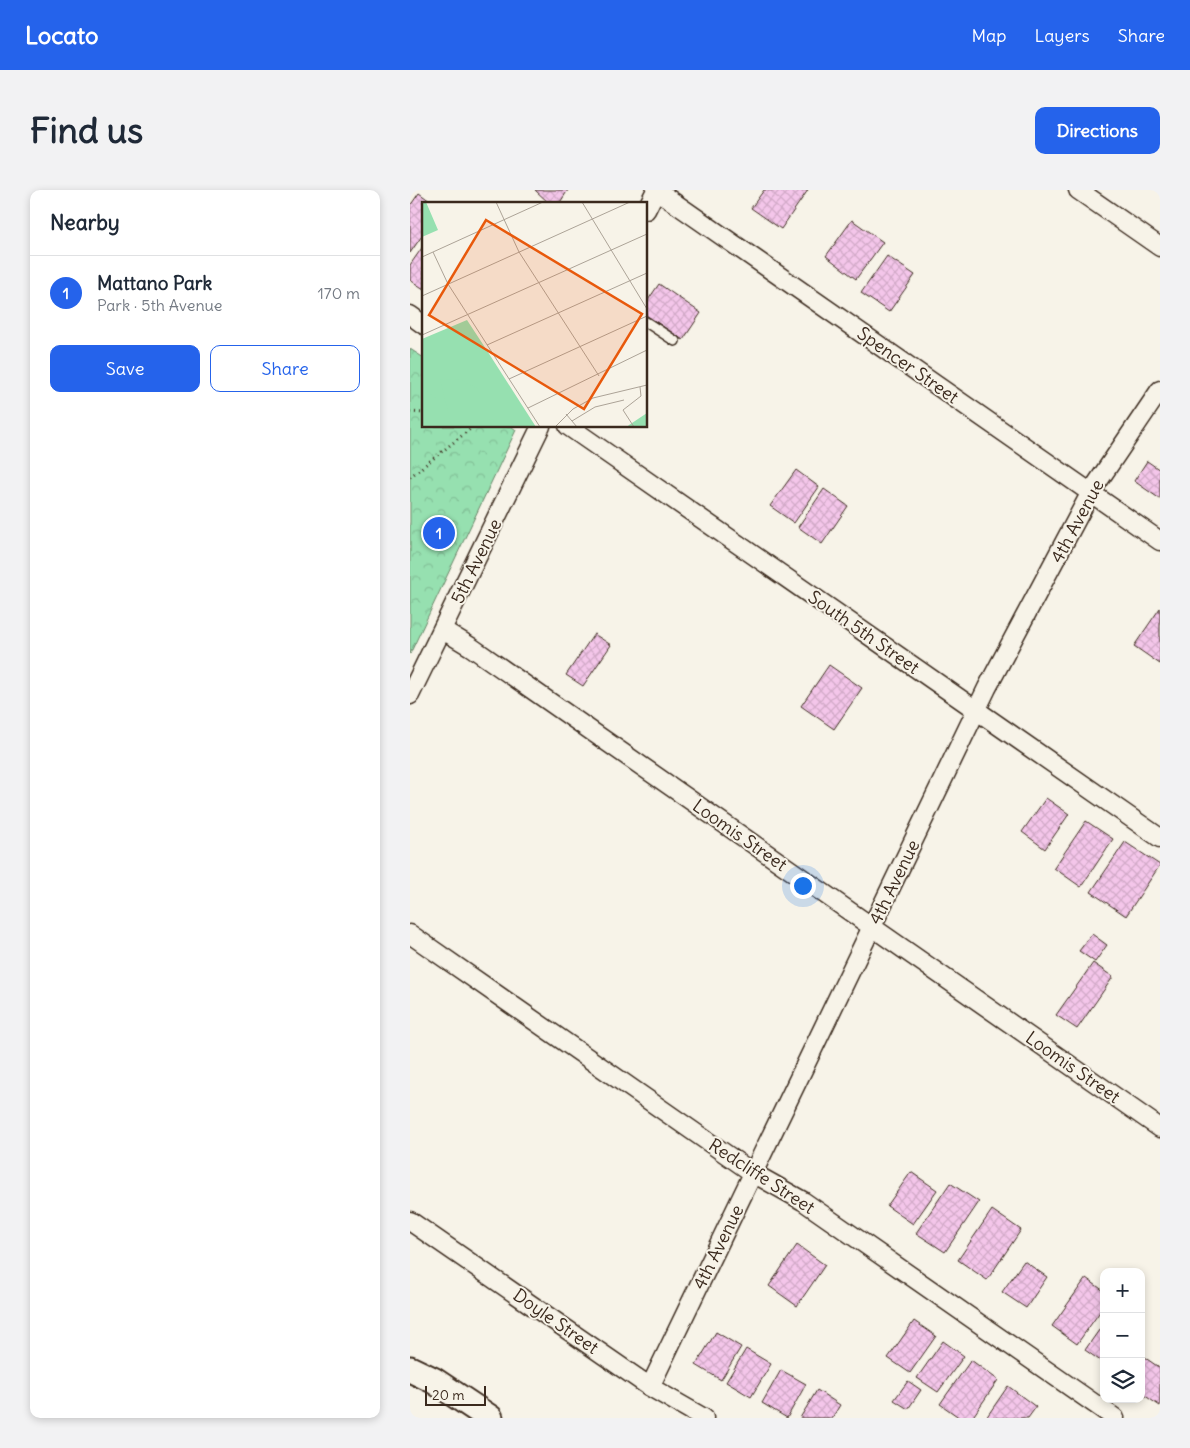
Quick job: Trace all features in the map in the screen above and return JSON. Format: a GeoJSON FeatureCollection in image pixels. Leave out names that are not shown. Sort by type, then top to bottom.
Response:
{"type":"FeatureCollection","features":[{"type":"Feature","properties":{"kind":"street"},"geometry":{"type":"LineString","coordinates":[[648,206],[656,190]]}},
{"type":"Feature","properties":{"kind":"street","name":"Spencer Street"},"geometry":{"type":"LineString","coordinates":[[656,190],[1160,541]]}},
{"type":"Feature","properties":{"kind":"street"},"geometry":{"type":"LineString","coordinates":[[1078,190],[1160,246]]}},
{"type":"Feature","properties":{"kind":"street"},"geometry":{"type":"LineString","coordinates":[[410,315],[422,324]]}},
{"type":"Feature","properties":{"kind":"street","name":"4th Avenue"},"geometry":{"type":"LineString","coordinates":[[650,1387],[977,710],[1091,492],[1160,390]]}},
{"type":"Feature","properties":{"kind":"street","name":"5th Avenue"},"geometry":{"type":"LineString","coordinates":[[410,695],[540,428]]}},
{"type":"Feature","properties":{"kind":"street","name":"South 5th Street"},"geometry":{"type":"LineString","coordinates":[[571,428],[1160,838]]}},
{"type":"Feature","properties":{"kind":"street","name":"Loomis Street"},"geometry":{"type":"LineString","coordinates":[[442,630],[471,647],[1160,1128]]}},
{"type":"Feature","properties":{"kind":"street","name":"Redcliffe Street"},"geometry":{"type":"LineString","coordinates":[[410,934],[753,1173],[804,1201],[1115,1418]]}},
{"type":"Feature","properties":{"kind":"street","name":"Doyle Street"},"geometry":{"type":"LineString","coordinates":[[410,1221],[650,1387],[704,1418]]}},
{"type":"Feature","properties":{"kind":"street"},"geometry":{"type":"LineString","coordinates":[[410,1369],[433,1380],[490,1418]]}},
{"type":"Feature","properties":{"kind":"lane"},"geometry":{"type":"LineString","coordinates":[[648,323],[675,342]]}},
{"type":"Feature","properties":{"kind":"path"},"geometry":{"type":"LineString","coordinates":[[410,477],[471,428]]}},
{"type":"Feature","properties":{"kind":"green space"},"geometry":{"type":"Polygon","coordinates":[[[410,349],[422,357],[422,428],[514,428],[516,430],[410,654],[410,349]]]}},
{"type":"Feature","properties":{"kind":"building"},"geometry":{"type":"Polygon","coordinates":[[[535,190],[568,190],[560,202],[548,202],[535,190]]]}},
{"type":"Feature","properties":{"kind":"building"},"geometry":{"type":"Polygon","coordinates":[[[764,190],[808,190],[781,229],[751,208],[764,190]]]}},
{"type":"Feature","properties":{"kind":"building"},"geometry":{"type":"Polygon","coordinates":[[[419,193],[431,202],[422,202],[422,236],[410,253],[410,206],[419,193]]]}},
{"type":"Feature","properties":{"kind":"building"},"geometry":{"type":"Polygon","coordinates":[[[852,220],[883,242],[856,279],[826,256],[852,220]]]}},
{"type":"Feature","properties":{"kind":"building"},"geometry":{"type":"Polygon","coordinates":[[[422,248],[422,288],[410,280],[410,265],[422,248]]]}},
{"type":"Feature","properties":{"kind":"building"},"geometry":{"type":"Polygon","coordinates":[[[887,256],[915,275],[889,312],[861,293],[887,256]]]}},
{"type":"Feature","properties":{"kind":"building"},"geometry":{"type":"Polygon","coordinates":[[[659,284],[701,313],[683,340],[648,316],[648,300],[659,284]]]}},
{"type":"Feature","properties":{"kind":"building"},"geometry":{"type":"Polygon","coordinates":[[[1147,461],[1160,470],[1160,499],[1134,481],[1147,461]]]}},
{"type":"Feature","properties":{"kind":"building"},"geometry":{"type":"Polygon","coordinates":[[[796,470],[819,487],[794,523],[770,506],[796,470]]]}},
{"type":"Feature","properties":{"kind":"building"},"geometry":{"type":"Polygon","coordinates":[[[824,489],[848,506],[822,544],[798,527],[824,489]]]}},
{"type":"Feature","properties":{"kind":"building"},"geometry":{"type":"Polygon","coordinates":[[[1160,608],[1160,664],[1134,646],[1160,608]]]}},
{"type":"Feature","properties":{"kind":"building"},"geometry":{"type":"Polygon","coordinates":[[[594,634],[611,645],[583,686],[566,675],[594,634]]]}},
{"type":"Feature","properties":{"kind":"building"},"geometry":{"type":"Polygon","coordinates":[[[829,665],[862,688],[834,729],[801,706],[829,665]]]}},
{"type":"Feature","properties":{"kind":"building"},"geometry":{"type":"Polygon","coordinates":[[[1046,798],[1069,814],[1045,849],[1022,832],[1046,798]]]}},
{"type":"Feature","properties":{"kind":"building"},"geometry":{"type":"Polygon","coordinates":[[[1086,821],[1113,839],[1081,887],[1054,868],[1086,821]]]}},
{"type":"Feature","properties":{"kind":"building"},"geometry":{"type":"Polygon","coordinates":[[[1125,842],[1160,865],[1126,916],[1091,892],[1125,842]]]}},
{"type":"Feature","properties":{"kind":"building"},"geometry":{"type":"Polygon","coordinates":[[[1092,934],[1107,945],[1095,962],[1079,951],[1092,934]]]}},
{"type":"Feature","properties":{"kind":"building"},"geometry":{"type":"Polygon","coordinates":[[[1093,963],[1113,977],[1077,1029],[1056,1015],[1093,963]]]}},
{"type":"Feature","properties":{"kind":"building"},"geometry":{"type":"Polygon","coordinates":[[[911,1172],[937,1190],[913,1224],[887,1206],[911,1172]]]}},
{"type":"Feature","properties":{"kind":"building"},"geometry":{"type":"Polygon","coordinates":[[[950,1183],[979,1202],[945,1252],[916,1233],[950,1183]]]}},
{"type":"Feature","properties":{"kind":"building"},"geometry":{"type":"Polygon","coordinates":[[[992,1210],[1021,1230],[987,1280],[958,1260],[992,1210]]]}},
{"type":"Feature","properties":{"kind":"building"},"geometry":{"type":"Polygon","coordinates":[[[797,1245],[825,1265],[797,1306],[769,1286],[797,1245]]]}},
{"type":"Feature","properties":{"kind":"building"},"geometry":{"type":"Polygon","coordinates":[[[1024,1261],[1047,1277],[1026,1308],[1002,1292],[1024,1261]]]}},
{"type":"Feature","properties":{"kind":"building"},"geometry":{"type":"Polygon","coordinates":[[[1086,1278],[1100,1288],[1100,1312],[1077,1344],[1052,1326],[1086,1278]]]}},
{"type":"Feature","properties":{"kind":"building"},"geometry":{"type":"Polygon","coordinates":[[[914,1321],[936,1336],[910,1373],[888,1358],[914,1321]]]}},
{"type":"Feature","properties":{"kind":"building"},"geometry":{"type":"Polygon","coordinates":[[[1100,1329],[1100,1361],[1085,1350],[1100,1329]]]}},
{"type":"Feature","properties":{"kind":"building"},"geometry":{"type":"Polygon","coordinates":[[[716,1332],[741,1347],[721,1380],[696,1365],[716,1332]]]}},
{"type":"Feature","properties":{"kind":"building"},"geometry":{"type":"Polygon","coordinates":[[[943,1341],[964,1356],[938,1392],[917,1378],[943,1341]]]}},
{"type":"Feature","properties":{"kind":"building"},"geometry":{"type":"Polygon","coordinates":[[[746,1349],[771,1364],[751,1397],[726,1382],[746,1349]]]}},
{"type":"Feature","properties":{"kind":"building"},"geometry":{"type":"Polygon","coordinates":[[[1145,1358],[1160,1368],[1160,1406],[1145,1396],[1145,1358]]]}},
{"type":"Feature","properties":{"kind":"building"},"geometry":{"type":"Polygon","coordinates":[[[971,1360],[998,1380],[972,1418],[960,1418],[940,1404],[971,1360]]]}},
{"type":"Feature","properties":{"kind":"building"},"geometry":{"type":"Polygon","coordinates":[[[781,1370],[806,1384],[787,1418],[762,1403],[781,1370]]]}},
{"type":"Feature","properties":{"kind":"building"},"geometry":{"type":"Polygon","coordinates":[[[908,1381],[921,1390],[908,1409],[894,1400],[908,1381]]]}},
{"type":"Feature","properties":{"kind":"building"},"geometry":{"type":"Polygon","coordinates":[[[1008,1386],[1036,1407],[1028,1418],[986,1418],[1008,1386]]]}},
{"type":"Feature","properties":{"kind":"building"},"geometry":{"type":"Polygon","coordinates":[[[817,1390],[840,1405],[832,1418],[800,1418],[817,1390]]]}},
{"type":"Feature","properties":{"kind":"place","name":"Mattano Park"},"geometry":{"type":"Point","coordinates":[439,533]}}]}
